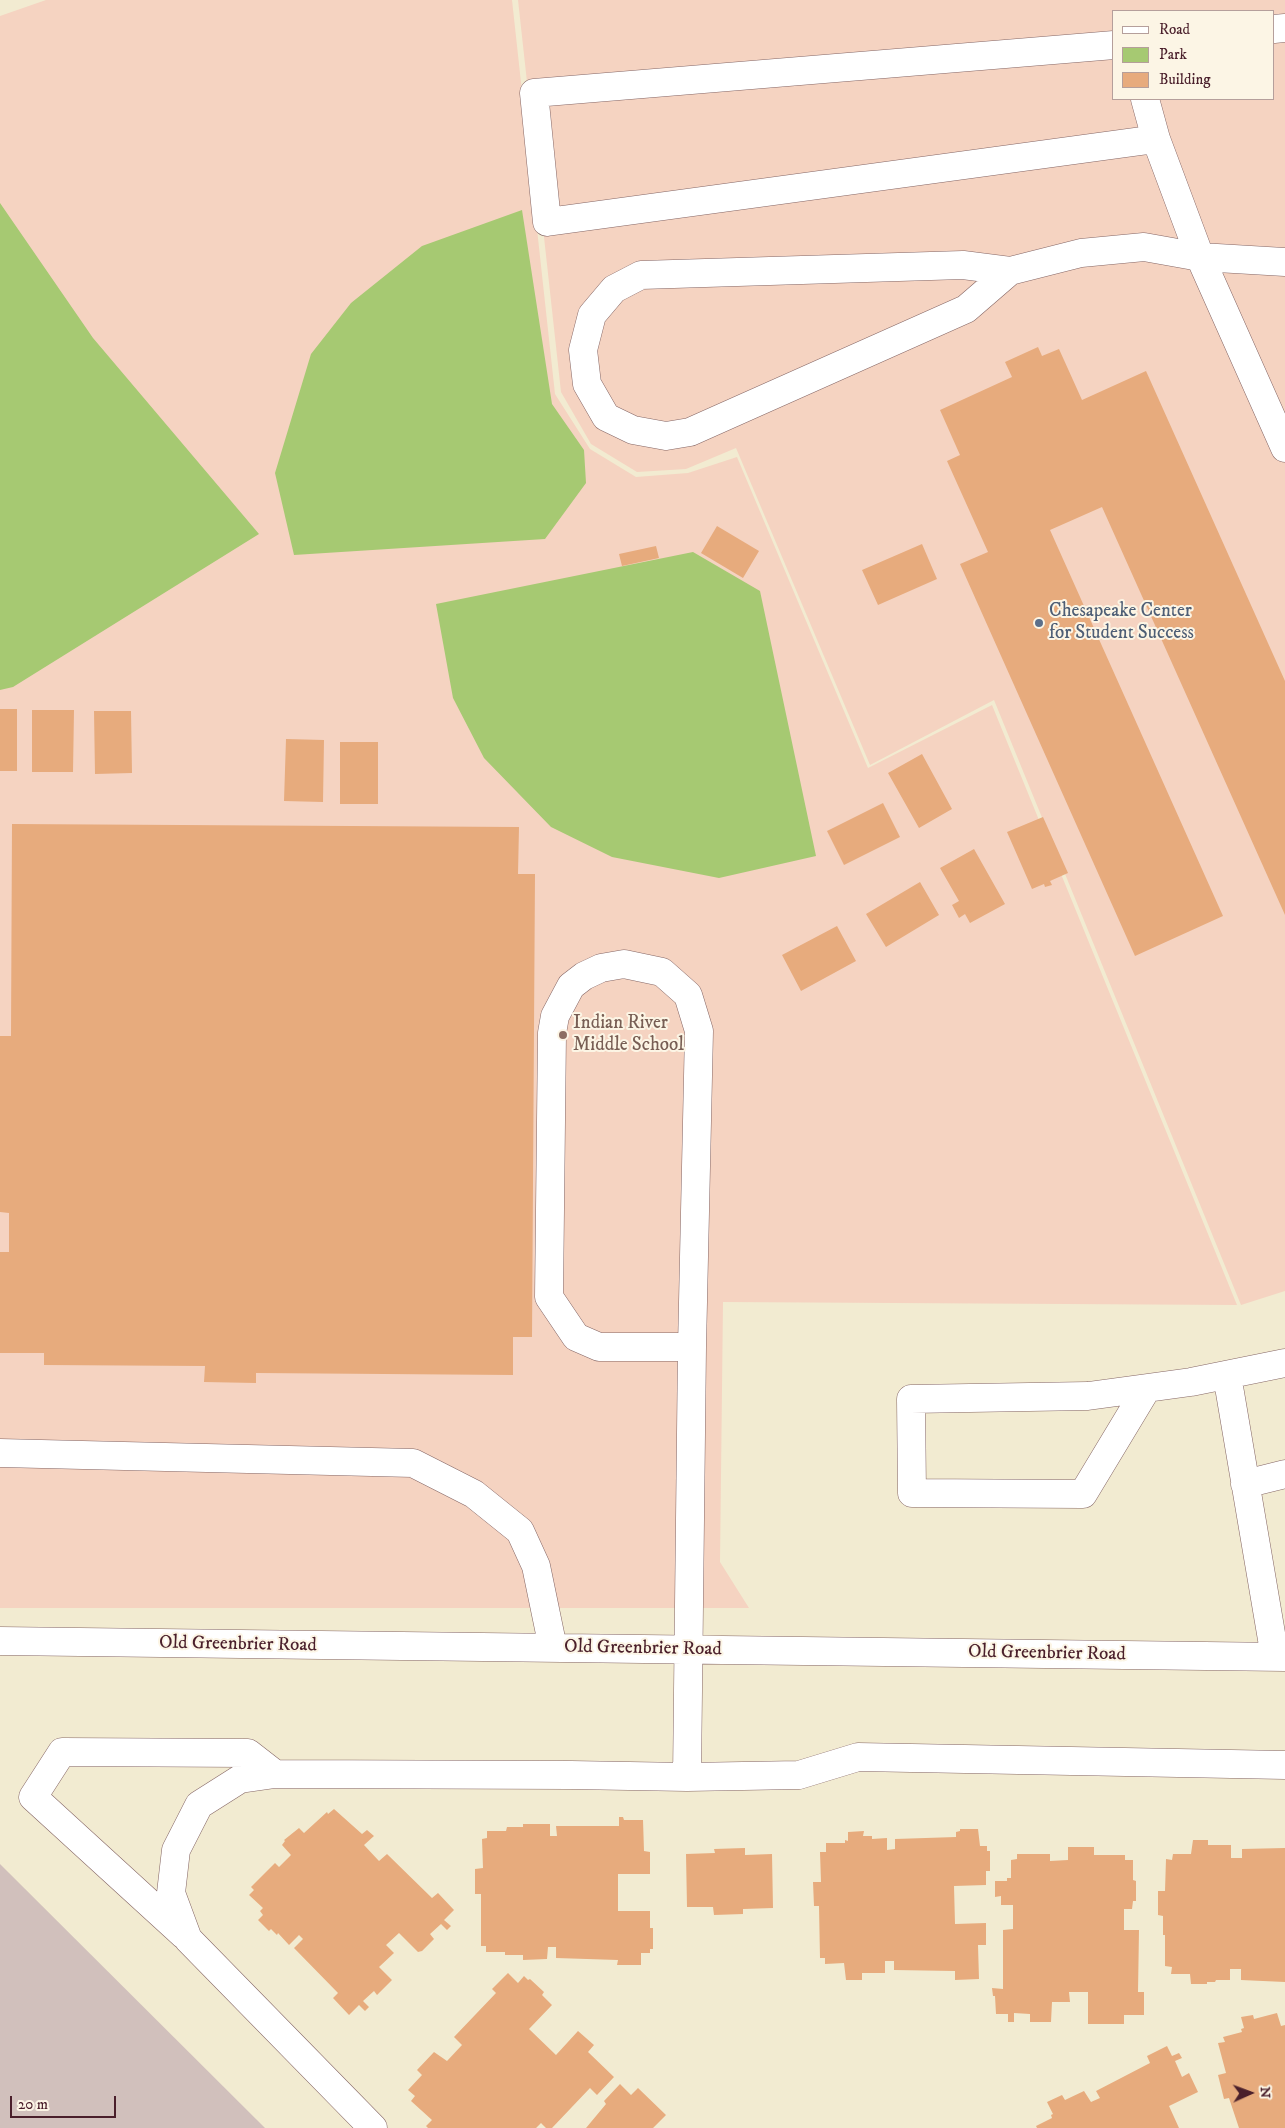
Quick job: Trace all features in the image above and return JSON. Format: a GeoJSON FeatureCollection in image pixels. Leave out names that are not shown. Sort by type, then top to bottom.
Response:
{"type":"FeatureCollection","features":[{"type":"Feature","properties":{"kind":"street"},"geometry":{"type":"LineString","coordinates":[[1112,45],[534,93],[547,222],[1156,139]]}},
{"type":"Feature","properties":{"kind":"street"},"geometry":{"type":"LineString","coordinates":[[1145,100],[1156,139],[1200,257],[1285,448]]}},
{"type":"Feature","properties":{"kind":"street"},"geometry":{"type":"LineString","coordinates":[[1010,271],[966,309],[690,432],[666,436],[633,430],[606,417],[587,384],[584,350],[592,315],[614,289],[640,275],[963,265],[1010,271],[1081,253],[1144,247],[1200,257],[1285,262]]}},
{"type":"Feature","properties":{"kind":"street"},"geometry":{"type":"LineString","coordinates":[[687,1777],[687,1650],[699,1031],[688,996],[662,972],[624,964],[602,968],[584,976],[571,986],[555,1016],[552,1032],[549,1297],[576,1337],[599,1347],[692,1347]]}},
{"type":"Feature","properties":{"kind":"street"},"geometry":{"type":"LineString","coordinates":[[1147,1388],[1083,1494],[912,1493],[911,1399],[1088,1396],[1227,1375],[1285,1363]]}},
{"type":"Feature","properties":{"kind":"street"},"geometry":{"type":"LineString","coordinates":[[1227,1375],[1245,1484],[1280,1657]]}},
{"type":"Feature","properties":{"kind":"street"},"geometry":{"type":"LineString","coordinates":[[0,1453],[413,1463],[474,1494],[520,1531],[536,1566],[553,1648]]}},
{"type":"Feature","properties":{"kind":"street"},"geometry":{"type":"LineString","coordinates":[[1245,1484],[1285,1474]]}},
{"type":"Feature","properties":{"kind":"street","name":"Old Greenbrier Road"},"geometry":{"type":"LineString","coordinates":[[0,1641],[1280,1657]]}},
{"type":"Feature","properties":{"kind":"street"},"geometry":{"type":"LineString","coordinates":[[275,1774],[248,1753],[62,1752],[33,1797],[188,1939],[374,2128]]}},
{"type":"Feature","properties":{"kind":"street"},"geometry":{"type":"LineString","coordinates":[[188,1939],[171,1893],[176,1850],[199,1805],[240,1779],[275,1774],[687,1777],[799,1775],[858,1758],[1285,1765]]}},
{"type":"Feature","properties":{"kind":"shaded area","name":"Indian River Middle School"},"geometry":{"type":"Polygon","coordinates":[[[46,0],[512,0],[555,394],[590,449],[636,477],[688,473],[737,457],[868,768],[992,705],[1237,1305],[723,1302],[720,1562],[749,1608],[0,1608],[0,16],[46,0]]]}},
{"type":"Feature","properties":{"kind":"shaded area"},"geometry":{"type":"Polygon","coordinates":[[[518,0],[1285,0],[1285,1291],[1241,1305],[994,700],[870,765],[736,448],[686,469],[637,472],[591,444],[561,392],[518,0]]]}},
{"type":"Feature","properties":{"kind":"shaded area"},"geometry":{"type":"Polygon","coordinates":[[[0,1864],[265,2128],[0,2128],[0,1864]]]}},
{"type":"Feature","properties":{"kind":"green space"},"geometry":{"type":"Polygon","coordinates":[[[0,203],[93,338],[259,534],[13,687],[0,690],[0,203]]]}},
{"type":"Feature","properties":{"kind":"green space"},"geometry":{"type":"Polygon","coordinates":[[[522,210],[552,404],[584,450],[586,483],[545,539],[294,555],[275,473],[311,354],[351,303],[422,246],[522,210]]]}},
{"type":"Feature","properties":{"kind":"green space"},"geometry":{"type":"Polygon","coordinates":[[[693,552],[760,591],[816,856],[719,878],[612,857],[551,827],[484,758],[453,698],[436,604],[693,552]]]}},
{"type":"Feature","properties":{"kind":"building","name":"Chesapeake Center for Student Success"},"geometry":{"type":"Polygon","coordinates":[[[1038,347],[1042,356],[1059,349],[1082,400],[1146,371],[1285,681],[1285,915],[1102,507],[1050,530],[1223,916],[1135,956],[960,564],[988,552],[947,461],[960,455],[940,410],[1012,377],[1005,362],[1038,347]]]}},
{"type":"Feature","properties":{"kind":"building"},"geometry":{"type":"Polygon","coordinates":[[[717,526],[759,551],[743,578],[701,553],[717,526]]]}},
{"type":"Feature","properties":{"kind":"building"},"geometry":{"type":"Polygon","coordinates":[[[922,544],[937,579],[878,605],[862,570],[922,544]]]}},
{"type":"Feature","properties":{"kind":"building"},"geometry":{"type":"Polygon","coordinates":[[[656,546],[659,558],[622,566],[619,554],[656,546]]]}},
{"type":"Feature","properties":{"kind":"building"},"geometry":{"type":"Polygon","coordinates":[[[0,709],[17,709],[17,771],[0,771],[0,709]]]}},
{"type":"Feature","properties":{"kind":"building"},"geometry":{"type":"Polygon","coordinates":[[[32,710],[74,710],[73,772],[32,772],[32,710]]]}},
{"type":"Feature","properties":{"kind":"building"},"geometry":{"type":"Polygon","coordinates":[[[94,711],[131,711],[132,773],[95,774],[94,711]]]}},
{"type":"Feature","properties":{"kind":"building"},"geometry":{"type":"Polygon","coordinates":[[[286,739],[324,740],[323,802],[284,801],[286,739]]]}},
{"type":"Feature","properties":{"kind":"building"},"geometry":{"type":"Polygon","coordinates":[[[340,742],[378,742],[378,804],[340,804],[340,742]]]}},
{"type":"Feature","properties":{"kind":"building"},"geometry":{"type":"Polygon","coordinates":[[[922,754],[952,809],[919,828],[888,773],[922,754]]]}},
{"type":"Feature","properties":{"kind":"building"},"geometry":{"type":"Polygon","coordinates":[[[883,803],[900,837],[844,865],[827,831],[883,803]]]}},
{"type":"Feature","properties":{"kind":"building"},"geometry":{"type":"Polygon","coordinates":[[[1043,817],[1068,873],[1050,881],[1052,885],[1045,887],[1044,884],[1032,889],[1007,832],[1043,817]]]}},
{"type":"Feature","properties":{"kind":"building","name":"Indian River Middle School"},"geometry":{"type":"Polygon","coordinates":[[[12,824],[519,827],[518,874],[535,874],[532,1337],[513,1337],[513,1375],[256,1373],[256,1383],[204,1382],[205,1366],[44,1365],[44,1353],[0,1353],[0,1252],[9,1252],[9,1213],[0,1212],[0,1036],[11,1036],[12,824]]]}},
{"type":"Feature","properties":{"kind":"building"},"geometry":{"type":"Polygon","coordinates":[[[974,849],[1005,904],[970,923],[965,914],[959,918],[952,905],[959,901],[940,868],[974,849]]]}},
{"type":"Feature","properties":{"kind":"building"},"geometry":{"type":"Polygon","coordinates":[[[920,882],[939,915],[886,947],[866,914],[920,882]]]}},
{"type":"Feature","properties":{"kind":"building"},"geometry":{"type":"Polygon","coordinates":[[[837,926],[856,961],[801,991],[782,955],[837,926]]]}},
{"type":"Feature","properties":{"kind":"building"},"geometry":{"type":"Polygon","coordinates":[[[334,1809],[362,1834],[367,1830],[374,1836],[364,1845],[379,1861],[387,1854],[432,1898],[438,1893],[454,1910],[444,1920],[451,1926],[447,1930],[441,1924],[430,1934],[434,1939],[422,1951],[418,1952],[399,1933],[386,1945],[394,1953],[379,1967],[392,1980],[377,1995],[374,1991],[363,2001],[369,2007],[365,2011],[359,2005],[349,2015],[333,1998],[338,1993],[294,1948],[303,1939],[299,1935],[289,1945],[278,1933],[277,1935],[271,1929],[269,1931],[258,1920],[263,1915],[260,1911],[263,1908],[249,1895],[254,1890],[251,1887],[275,1863],[279,1867],[291,1855],[282,1845],[284,1840],[299,1828],[304,1833],[327,1812],[328,1814],[334,1809]]]}},
{"type":"Feature","properties":{"kind":"building"},"geometry":{"type":"Polygon","coordinates":[[[619,1817],[623,1817],[624,1820],[643,1820],[644,1851],[650,1852],[650,1874],[618,1874],[618,1911],[650,1911],[650,1928],[653,1928],[653,1949],[650,1949],[650,1953],[641,1953],[641,1965],[617,1965],[618,1960],[556,1958],[556,1947],[548,1947],[547,1959],[523,1960],[523,1955],[505,1955],[505,1952],[486,1952],[486,1946],[481,1946],[481,1894],[475,1894],[475,1869],[483,1868],[482,1839],[487,1838],[487,1831],[506,1831],[507,1827],[523,1827],[523,1824],[550,1824],[550,1836],[557,1836],[556,1826],[619,1826],[619,1817]]]}},
{"type":"Feature","properties":{"kind":"building"},"geometry":{"type":"Polygon","coordinates":[[[960,1829],[978,1829],[980,1846],[987,1846],[987,1851],[990,1851],[990,1871],[986,1871],[986,1885],[954,1886],[955,1924],[986,1923],[986,1945],[978,1945],[979,1979],[955,1980],[955,1971],[894,1970],[894,1961],[885,1961],[885,1973],[862,1973],[862,1980],[846,1980],[844,1963],[825,1964],[825,1958],[820,1958],[819,1906],[814,1906],[813,1882],[821,1882],[820,1852],[826,1852],[826,1843],[845,1843],[845,1840],[848,1841],[848,1832],[864,1831],[863,1836],[872,1836],[872,1839],[887,1838],[887,1850],[895,1849],[895,1839],[956,1837],[956,1832],[960,1831],[960,1829]]]}},
{"type":"Feature","properties":{"kind":"building"},"geometry":{"type":"Polygon","coordinates":[[[1193,1840],[1208,1840],[1208,1845],[1231,1845],[1231,1858],[1242,1858],[1242,1849],[1285,1848],[1285,1982],[1241,1980],[1241,1969],[1230,1969],[1230,1980],[1216,1980],[1215,1982],[1207,1982],[1207,1984],[1191,1984],[1190,1974],[1171,1974],[1172,1967],[1165,1966],[1165,1935],[1163,1935],[1163,1916],[1158,1915],[1158,1891],[1165,1891],[1166,1859],[1172,1860],[1173,1854],[1191,1854],[1193,1840]]]}},
{"type":"Feature","properties":{"kind":"building"},"geometry":{"type":"Polygon","coordinates":[[[1068,1847],[1094,1847],[1094,1855],[1125,1855],[1125,1860],[1133,1860],[1136,1901],[1133,1901],[1132,1909],[1124,1909],[1124,1930],[1139,1930],[1138,1992],[1144,1992],[1144,2015],[1124,2015],[1124,2024],[1088,2024],[1088,1992],[1069,1992],[1070,2002],[1052,2002],[1051,2022],[1030,2022],[1030,2014],[1014,2013],[1014,2022],[1008,2022],[1008,2014],[996,2014],[995,1996],[993,1996],[992,1988],[1003,1989],[1003,1930],[1013,1929],[1013,1905],[1001,1905],[1001,1896],[995,1897],[995,1881],[1007,1881],[1007,1878],[1011,1878],[1011,1860],[1017,1859],[1017,1854],[1050,1854],[1050,1861],[1068,1860],[1068,1847]]]}},
{"type":"Feature","properties":{"kind":"building"},"geometry":{"type":"Polygon","coordinates":[[[745,1848],[745,1855],[772,1854],[773,1908],[743,1909],[743,1914],[714,1915],[713,1907],[687,1907],[686,1854],[715,1853],[714,1849],[745,1848]]]}},
{"type":"Feature","properties":{"kind":"building"},"geometry":{"type":"Polygon","coordinates":[[[508,1973],[518,1983],[524,1976],[528,1980],[530,1979],[544,1992],[542,1995],[552,2005],[529,2029],[556,2055],[578,2031],[594,2045],[588,2052],[614,2077],[597,2095],[590,2088],[552,2128],[546,2128],[541,2123],[536,2128],[428,2128],[426,2126],[432,2120],[411,2101],[415,2096],[408,2090],[422,2075],[417,2070],[434,2052],[447,2061],[462,2045],[454,2037],[496,1993],[492,1989],[508,1973]]]}},
{"type":"Feature","properties":{"kind":"building"},"geometry":{"type":"Polygon","coordinates":[[[1277,2013],[1281,2026],[1285,2025],[1285,2128],[1239,2128],[1229,2098],[1224,2099],[1218,2075],[1226,2073],[1218,2043],[1225,2042],[1223,2037],[1242,2032],[1241,2029],[1244,2028],[1241,2017],[1253,2015],[1254,2019],[1277,2013]]]}},
{"type":"Feature","properties":{"kind":"building"},"geometry":{"type":"Polygon","coordinates":[[[1167,2046],[1172,2056],[1179,2053],[1182,2058],[1175,2061],[1182,2077],[1189,2073],[1198,2092],[1169,2106],[1179,2128],[1037,2128],[1036,2126],[1052,2118],[1051,2115],[1053,2114],[1047,2102],[1062,2095],[1065,2100],[1084,2091],[1091,2102],[1100,2098],[1096,2091],[1150,2063],[1147,2056],[1167,2046]]]}},
{"type":"Feature","properties":{"kind":"building"},"geometry":{"type":"Polygon","coordinates":[[[620,2084],[631,2095],[638,2088],[666,2115],[653,2128],[586,2128],[606,2104],[604,2101],[620,2084]]]}},
{"type":"Feature","properties":{"kind":"place","name":"Chesapeake Center for Student Success"},"geometry":{"type":"Point","coordinates":[1039,623]}},
{"type":"Feature","properties":{"kind":"place","name":"Indian River Middle School"},"geometry":{"type":"Point","coordinates":[563,1035]}}]}
